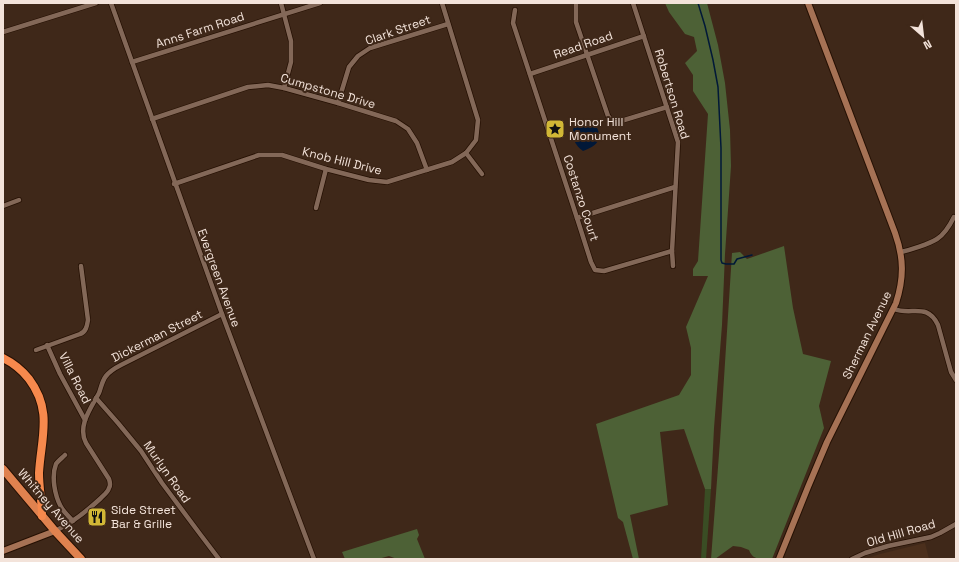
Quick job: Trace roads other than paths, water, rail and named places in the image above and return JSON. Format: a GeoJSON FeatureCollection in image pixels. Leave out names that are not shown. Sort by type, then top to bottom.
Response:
{"type":"FeatureCollection","features":[{"type":"Feature","properties":{"kind":"highway"},"geometry":{"type":"LineString","coordinates":[[3,358],[15,365],[27,376],[37,392],[43,409],[44,427],[39,479],[42,516]]}},
{"type":"Feature","properties":{"kind":"highway","name":"Whitney Avenue"},"geometry":{"type":"LineString","coordinates":[[3,469],[55,532],[81,559]]}},
{"type":"Feature","properties":{"kind":"main road","name":"Sherman Avenue"},"geometry":{"type":"LineString","coordinates":[[779,559],[827,442],[894,309],[899,295],[902,278],[901,252],[895,233],[808,3]]}},
{"type":"Feature","properties":{"kind":"main road"},"geometry":{"type":"LineString","coordinates":[[3,551],[55,532]]}},
{"type":"Feature","properties":{"kind":"street"},"geometry":{"type":"LineString","coordinates":[[3,32],[96,3]]}},
{"type":"Feature","properties":{"kind":"street","name":"Evergreen Avenue"},"geometry":{"type":"LineString","coordinates":[[111,3],[174,184],[314,559]]}},
{"type":"Feature","properties":{"kind":"street"},"geometry":{"type":"LineString","coordinates":[[280,3],[291,40],[291,62],[284,88]]}},
{"type":"Feature","properties":{"kind":"street","name":"Anns Farm Road"},"geometry":{"type":"LineString","coordinates":[[132,62],[320,3]]}},
{"type":"Feature","properties":{"kind":"street","name":"Knob Hill Drive"},"geometry":{"type":"LineString","coordinates":[[174,184],[259,155],[282,155],[326,169],[370,180],[386,182],[452,162],[466,153],[476,140],[478,120],[442,3]]}},
{"type":"Feature","properties":{"kind":"street"},"geometry":{"type":"LineString","coordinates":[[576,3],[576,22],[586,55],[608,116],[613,122],[667,108]]}},
{"type":"Feature","properties":{"kind":"street","name":"Robertson Road"},"geometry":{"type":"LineString","coordinates":[[633,3],[678,142],[672,251],[673,266]]}},
{"type":"Feature","properties":{"kind":"street","name":"Costanzo Court"},"geometry":{"type":"LineString","coordinates":[[515,10],[513,23],[591,262],[595,270],[604,271],[672,251]]}},
{"type":"Feature","properties":{"kind":"street","name":"Clark Street"},"geometry":{"type":"LineString","coordinates":[[338,102],[349,67],[358,56],[370,48],[448,24]]}},
{"type":"Feature","properties":{"kind":"street","name":"Read Road"},"geometry":{"type":"LineString","coordinates":[[530,74],[644,36]]}},
{"type":"Feature","properties":{"kind":"street","name":"Cumpstone Drive"},"geometry":{"type":"LineString","coordinates":[[152,119],[248,87],[268,85],[338,102],[396,121],[408,129],[417,143],[427,170]]}},
{"type":"Feature","properties":{"kind":"street"},"geometry":{"type":"LineString","coordinates":[[466,153],[482,174]]}},
{"type":"Feature","properties":{"kind":"street"},"geometry":{"type":"LineString","coordinates":[[316,208],[326,169]]}},
{"type":"Feature","properties":{"kind":"street"},"geometry":{"type":"LineString","coordinates":[[577,218],[675,187]]}},
{"type":"Feature","properties":{"kind":"street"},"geometry":{"type":"LineString","coordinates":[[3,206],[19,200]]}},
{"type":"Feature","properties":{"kind":"street"},"geometry":{"type":"LineString","coordinates":[[901,252],[936,240],[943,234],[954,216]]}},
{"type":"Feature","properties":{"kind":"street"},"geometry":{"type":"LineString","coordinates":[[36,350],[82,333],[88,325],[81,266]]}},
{"type":"Feature","properties":{"kind":"street"},"geometry":{"type":"LineString","coordinates":[[894,309],[900,311],[924,312],[932,317],[938,326],[951,372],[956,380]]}},
{"type":"Feature","properties":{"kind":"street","name":"Dickerman Street"},"geometry":{"type":"LineString","coordinates":[[55,532],[73,521],[92,506],[109,489],[110,485],[108,476],[84,439],[82,430],[85,420],[105,378],[114,369],[222,314]]}},
{"type":"Feature","properties":{"kind":"street","name":"Villa Road"},"geometry":{"type":"LineString","coordinates":[[47,345],[60,374],[85,420]]}},
{"type":"Feature","properties":{"kind":"street","name":"Murlyn Road"},"geometry":{"type":"LineString","coordinates":[[96,398],[141,451],[219,559]]}},
{"type":"Feature","properties":{"kind":"street"},"geometry":{"type":"LineString","coordinates":[[65,455],[58,461],[56,466],[54,484],[60,506],[73,521]]}},
{"type":"Feature","properties":{"kind":"street","name":"Old Hill Road"},"geometry":{"type":"LineString","coordinates":[[852,559],[865,553],[888,546],[931,537],[956,524]]}},
{"type":"Feature","properties":{"kind":"water"},"geometry":{"type":"Polygon","coordinates":[[[588,121],[593,122],[599,136],[597,143],[589,149],[583,151],[574,140],[573,130],[574,127],[588,121]]]}},
{"type":"Feature","properties":{"kind":"waterway"},"geometry":{"type":"LineString","coordinates":[[698,3],[705,26],[718,87],[721,148],[721,260],[722,263],[734,264],[737,259],[752,255]]}},
{"type":"Feature","properties":{"kind":"place","name":"Honor Hill Monument"},"geometry":{"type":"Point","coordinates":[555,129]}},
{"type":"Feature","properties":{"kind":"place","name":"Side Street Bar & Grille"},"geometry":{"type":"Point","coordinates":[97,517]}}]}
